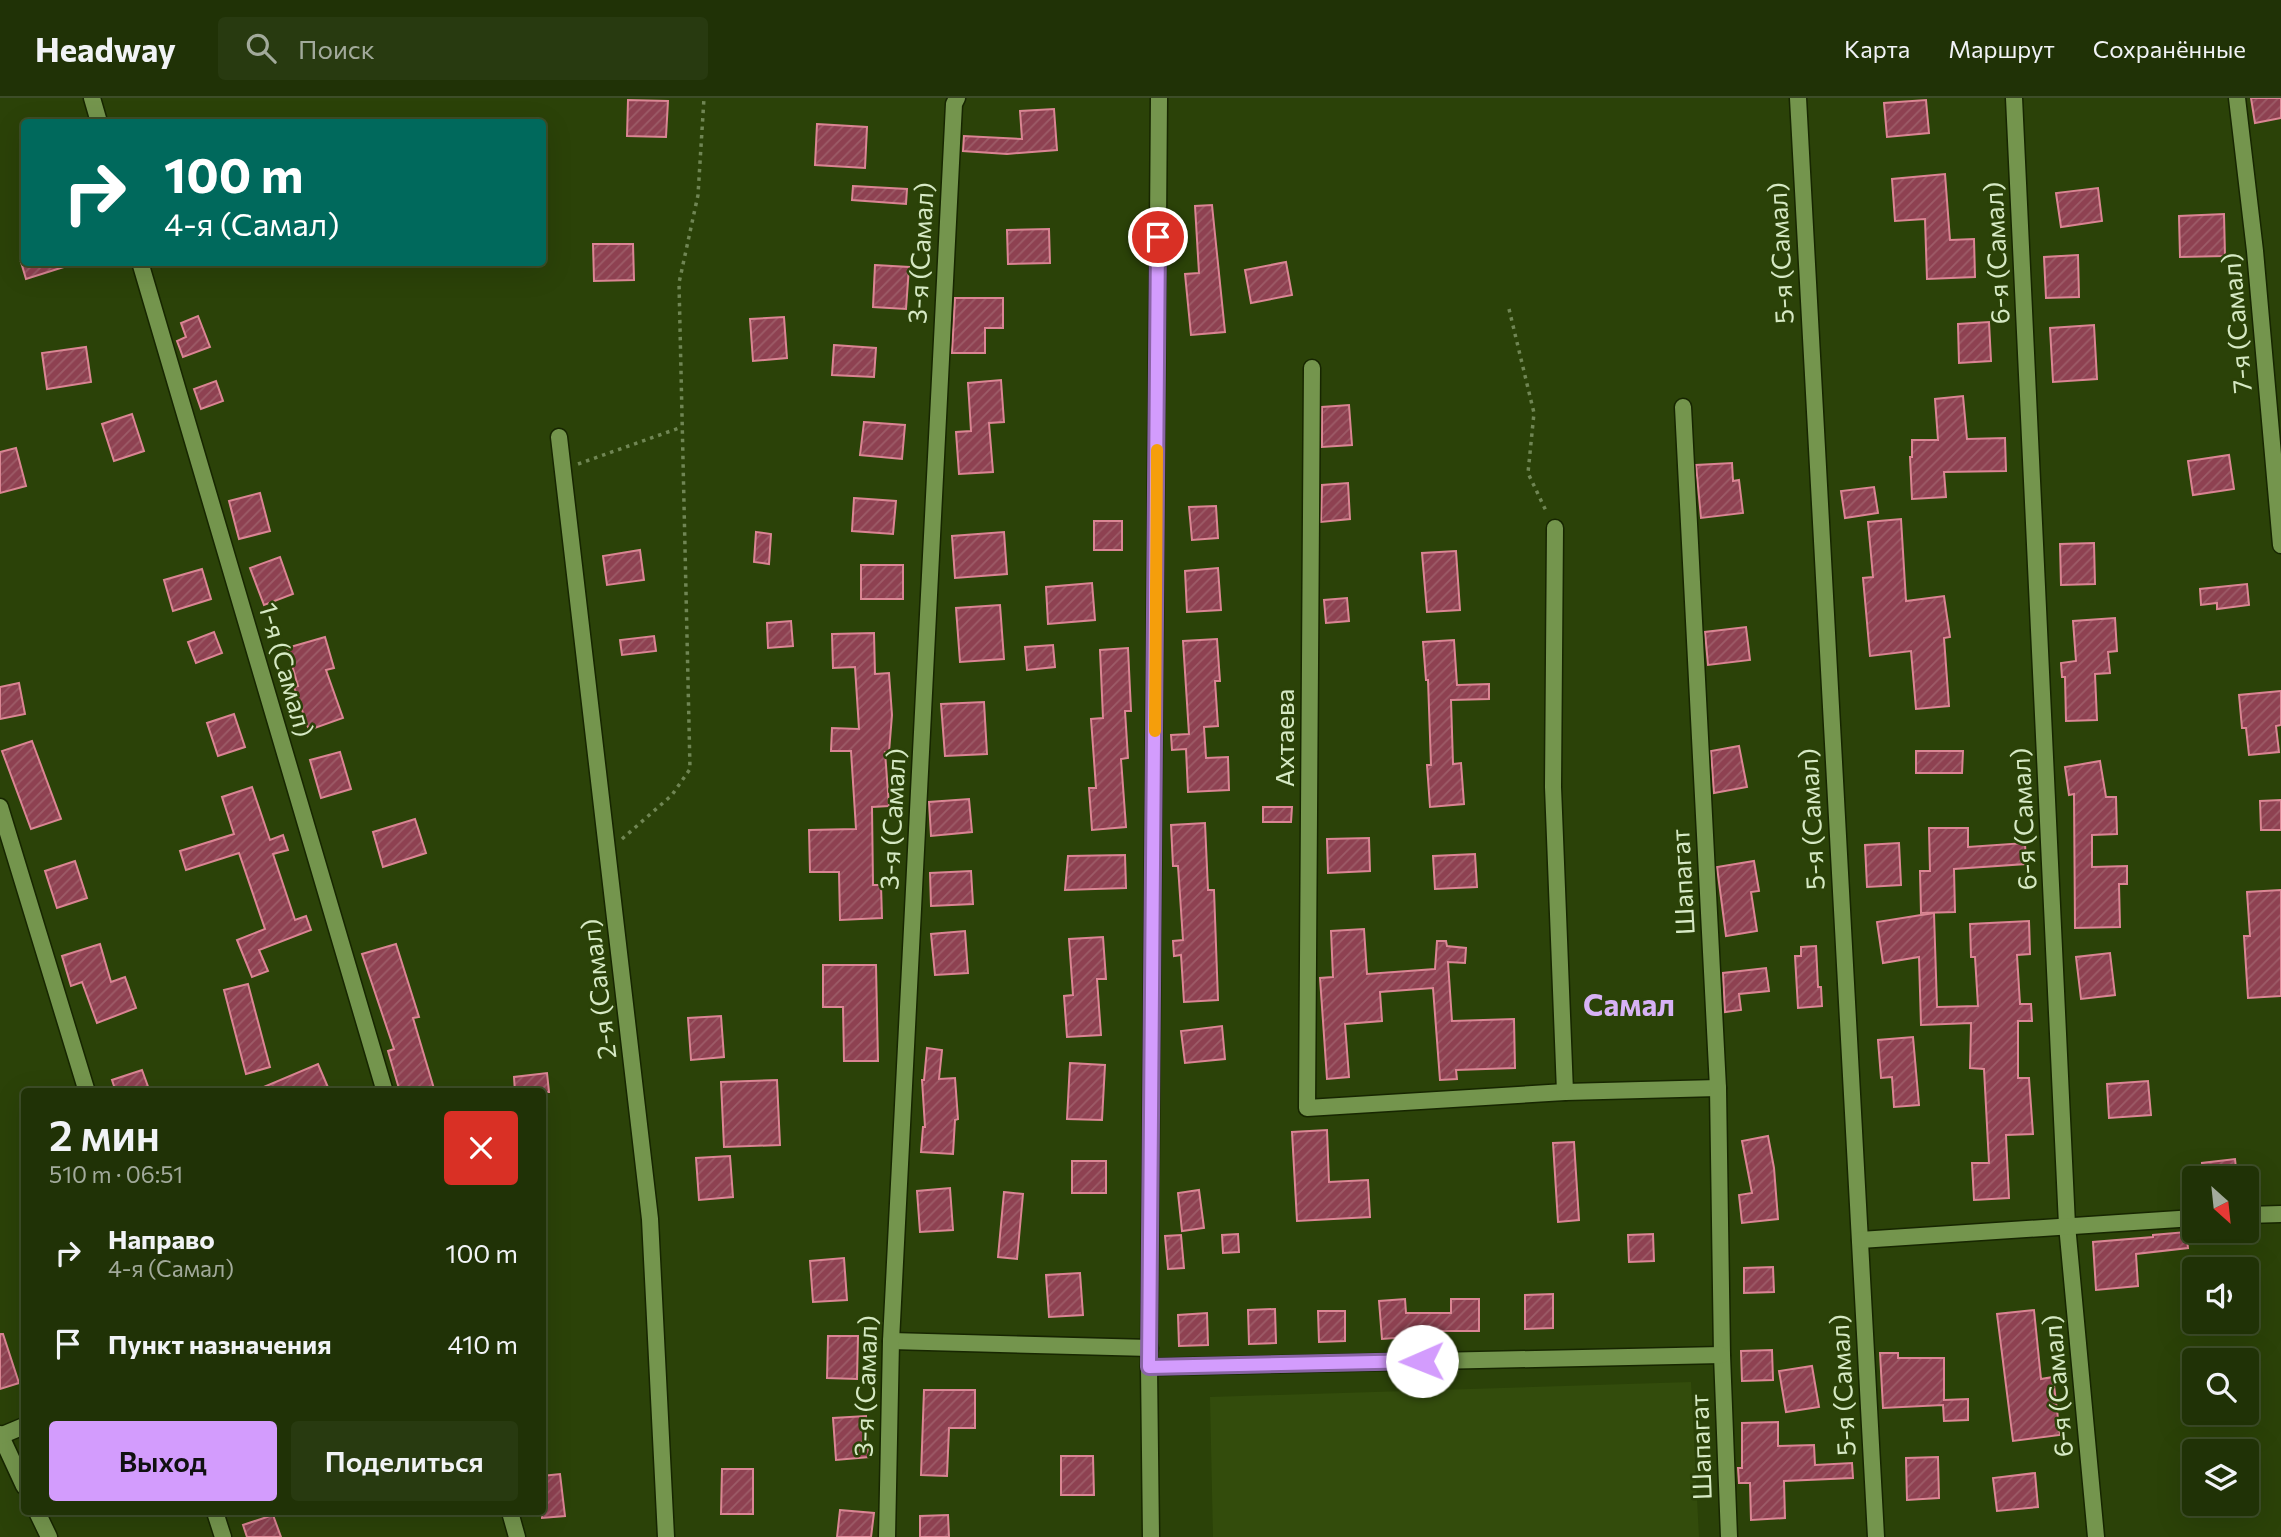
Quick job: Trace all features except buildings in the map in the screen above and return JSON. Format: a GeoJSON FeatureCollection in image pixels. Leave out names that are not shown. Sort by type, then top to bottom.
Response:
{"type":"FeatureCollection","features":[{"type":"Feature","properties":{"kind":"street"},"geometry":{"type":"LineString","coordinates":[[92,98],[98,119]]}},
{"type":"Feature","properties":{"kind":"street"},"geometry":{"type":"LineString","coordinates":[[1151,1537],[1149,1367],[1159,98]]}},
{"type":"Feature","properties":{"kind":"street","name":"5-я (Самал)"},"geometry":{"type":"LineString","coordinates":[[1798,98],[1876,1537]]}},
{"type":"Feature","properties":{"kind":"street","name":"6-я (Самал)"},"geometry":{"type":"LineString","coordinates":[[2014,98],[2067,1225],[2096,1537]]}},
{"type":"Feature","properties":{"kind":"street","name":"7-я (Самал)"},"geometry":{"type":"LineString","coordinates":[[2237,98],[2255,251],[2281,545]]}},
{"type":"Feature","properties":{"kind":"street","name":"3-я (Самал)"},"geometry":{"type":"LineString","coordinates":[[887,1537],[891,1341],[956,101]]}},
{"type":"Feature","properties":{"kind":"street","name":"1-я (Самал)"},"geometry":{"type":"LineString","coordinates":[[141,266],[384,1088]]}},
{"type":"Feature","properties":{"kind":"street","name":"Ахтаева"},"geometry":{"type":"LineString","coordinates":[[1312,368],[1307,1108],[1565,1092]]}},
{"type":"Feature","properties":{"kind":"street","name":"Шапагат"},"geometry":{"type":"LineString","coordinates":[[1683,407],[1718,1088],[1722,1354],[1729,1537]]}},
{"type":"Feature","properties":{"kind":"street","name":"2-я (Самал)"},"geometry":{"type":"LineString","coordinates":[[559,437],[650,1219],[666,1537]]}},
{"type":"Feature","properties":{"kind":"street"},"geometry":{"type":"LineString","coordinates":[[1555,528],[1553,787],[1565,1092],[1718,1088]]}},
{"type":"Feature","properties":{"kind":"street"},"geometry":{"type":"LineString","coordinates":[[0,807],[86,1088]]}},
{"type":"Feature","properties":{"kind":"street"},"geometry":{"type":"LineString","coordinates":[[2259,1214],[2281,1213]]}},
{"type":"Feature","properties":{"kind":"street"},"geometry":{"type":"LineString","coordinates":[[1860,1240],[2182,1219]]}},
{"type":"Feature","properties":{"kind":"street"},"geometry":{"type":"LineString","coordinates":[[891,1341],[1150,1348]]}},
{"type":"Feature","properties":{"kind":"street","name":"Шапагат"},"geometry":{"type":"LineString","coordinates":[[1149,1367],[1722,1354]]}},
{"type":"Feature","properties":{"kind":"street"},"geometry":{"type":"LineString","coordinates":[[21,1427],[0,1435],[21,1480]]}},
{"type":"Feature","properties":{"kind":"street"},"geometry":{"type":"LineString","coordinates":[[38,1515],[49,1537]]}},
{"type":"Feature","properties":{"kind":"street"},"geometry":{"type":"LineString","coordinates":[[216,1515],[223,1537]]}},
{"type":"Feature","properties":{"kind":"street"},"geometry":{"type":"LineString","coordinates":[[511,1515],[517,1537]]}},
{"type":"Feature","properties":{"kind":"path"},"geometry":{"type":"LineString","coordinates":[[608,852],[672,794],[690,769],[679,283],[698,195],[704,98]]}},
{"type":"Feature","properties":{"kind":"path"},"geometry":{"type":"LineString","coordinates":[[1509,309],[1534,413],[1528,473],[1555,528]]}},
{"type":"Feature","properties":{"kind":"path"},"geometry":{"type":"LineString","coordinates":[[563,469],[682,427]]}},
{"type":"Feature","properties":{"kind":"shaded area"},"geometry":{"type":"Polygon","coordinates":[[[1691,1382],[1699,1537],[1213,1537],[1210,1397],[1691,1382]]]}},
{"type":"Feature","properties":{"kind":"slow traffic"},"geometry":{"type":"LineString","coordinates":[[1155,731],[1157,450]]}},
{"type":"Feature","properties":{"kind":"district","name":"Самал"},"geometry":{"type":"Point","coordinates":[1629,1006]}},
{"type":"Feature","properties":{"kind":"route"},"geometry":{"type":"LineString","coordinates":[[1158,237],[1149,1367],[1422,1361]]}}]}
